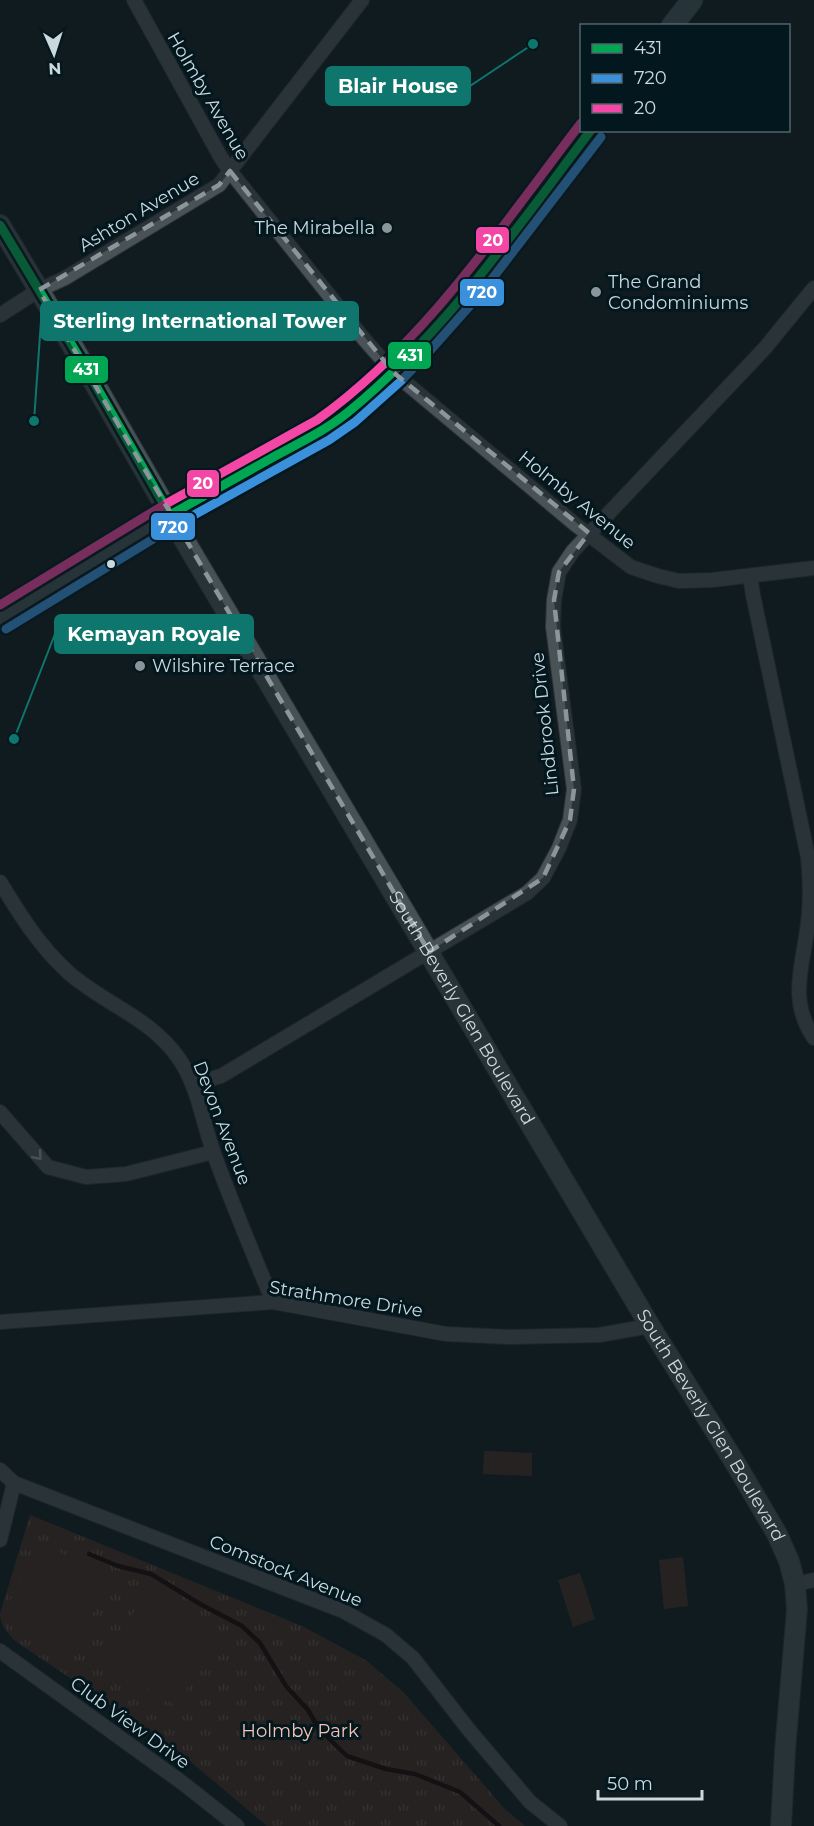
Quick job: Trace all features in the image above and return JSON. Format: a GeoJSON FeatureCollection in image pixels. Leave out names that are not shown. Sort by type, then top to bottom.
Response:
{"type":"FeatureCollection","features":[{"type":"Feature","properties":{"kind":"main road"},"geometry":{"type":"LineString","coordinates":[[674,24],[692,0]]}},
{"type":"Feature","properties":{"kind":"main road"},"geometry":{"type":"LineString","coordinates":[[0,619],[170,515],[323,430],[347,413],[419,346],[472,284],[589,132]]}},
{"type":"Feature","properties":{"kind":"main road","name":"South Beverly Glen Boulevard"},"geometry":{"type":"LineString","coordinates":[[0,225],[650,1326],[737,1466],[777,1534],[789,1561],[805,1582],[796,1619],[780,1826]]}},
{"type":"Feature","properties":{"kind":"street","name":"Holmby Avenue"},"geometry":{"type":"LineString","coordinates":[[134,0],[230,171],[364,339],[393,372],[576,525],[631,567],[679,581],[712,580],[814,568]]}},
{"type":"Feature","properties":{"kind":"street","name":"Ashton Avenue"},"geometry":{"type":"LineString","coordinates":[[0,315],[219,185],[362,0]]}},
{"type":"Feature","properties":{"kind":"street","name":"Lindbrook Drive"},"geometry":{"type":"LineString","coordinates":[[193,1084],[221,1076],[527,893],[543,878],[567,829],[574,789],[553,627],[554,600],[559,573],[573,551],[589,533],[765,348],[814,288]]}},
{"type":"Feature","properties":{"kind":"street"},"geometry":{"type":"LineString","coordinates":[[750,576],[808,857],[810,885],[808,923],[798,989],[800,1008],[814,1038]]}},
{"type":"Feature","properties":{"kind":"street","name":"Devon Avenue"},"geometry":{"type":"LineString","coordinates":[[0,882],[46,950],[70,974],[151,1028],[178,1056],[193,1084],[213,1152],[273,1302]]}},
{"type":"Feature","properties":{"kind":"street"},"geometry":{"type":"LineString","coordinates":[[0,1112],[48,1167],[86,1177],[126,1174],[213,1152]]}},
{"type":"Feature","properties":{"kind":"street","name":"Strathmore Drive"},"geometry":{"type":"LineString","coordinates":[[0,1322],[273,1302],[446,1334],[508,1337],[599,1335],[650,1326]]}},
{"type":"Feature","properties":{"kind":"street","name":"Comstock Avenue"},"geometry":{"type":"LineString","coordinates":[[0,1470],[14,1483],[342,1611],[386,1635],[413,1658],[469,1730],[530,1802],[560,1826]]}},
{"type":"Feature","properties":{"kind":"street"},"geometry":{"type":"LineString","coordinates":[[0,1540],[14,1483]]}},
{"type":"Feature","properties":{"kind":"street","name":"Club View Drive"},"geometry":{"type":"LineString","coordinates":[[0,1651],[184,1784],[237,1826]]}},
{"type":"Feature","properties":{"kind":"highlighted area"},"geometry":{"type":"Polygon","coordinates":[[[230,171],[393,372],[589,533],[559,572],[554,600],[574,789],[570,820],[543,878],[429,952],[39,290],[219,185],[230,171]]]}},
{"type":"Feature","properties":{"kind":"green space"},"geometry":{"type":"Polygon","coordinates":[[[484,1451],[532,1453],[532,1476],[483,1474],[484,1451]]]}},
{"type":"Feature","properties":{"kind":"green space","name":"Holmby Park"},"geometry":{"type":"Polygon","coordinates":[[[30,1515],[302,1626],[367,1661],[404,1693],[504,1808],[525,1826],[267,1826],[177,1750],[15,1641],[7,1632],[1,1622],[0,1614],[30,1515]]]}},
{"type":"Feature","properties":{"kind":"green space"},"geometry":{"type":"Polygon","coordinates":[[[44,1543],[111,1582],[69,1655],[1,1616],[44,1543]]]}},
{"type":"Feature","properties":{"kind":"green space"},"geometry":{"type":"Polygon","coordinates":[[[683,1557],[688,1606],[664,1609],[659,1560],[683,1557]]]}},
{"type":"Feature","properties":{"kind":"green space"},"geometry":{"type":"Polygon","coordinates":[[[580,1573],[595,1619],[573,1627],[558,1580],[580,1573]]]}},
{"type":"Feature","properties":{"kind":"green space"},"geometry":{"type":"Polygon","coordinates":[[[146,1591],[219,1632],[177,1706],[104,1664],[146,1591]]]}},
{"type":"Feature","properties":{"kind":"waterway"},"geometry":{"type":"LineString","coordinates":[[89,1554],[118,1566],[151,1574],[242,1626],[260,1643],[286,1686],[308,1710],[319,1729],[347,1756],[386,1769],[415,1774],[460,1792],[499,1826]]}},
{"type":"Feature","properties":{"kind":"transit line","name":"20"},"geometry":{"type":"LineString","coordinates":[[0,605],[164,505],[317,420],[356,389],[393,356],[460,282],[580,124]]}},
{"type":"Feature","properties":{"kind":"transit line","name":"431"},"geometry":{"type":"LineString","coordinates":[[170,515],[322,430],[347,413],[382,382],[416,349],[477,279],[589,132]]}},
{"type":"Feature","properties":{"kind":"transit line","name":"720"},"geometry":{"type":"LineString","coordinates":[[6,629],[176,525],[329,440],[355,422],[401,381],[482,292],[601,137]]}},
{"type":"Feature","properties":{"kind":"transit line","name":"431"},"geometry":{"type":"LineString","coordinates":[[0,225],[170,515]]}},
{"type":"Feature","properties":{"kind":"place","name":"Blair House"},"geometry":{"type":"Point","coordinates":[533,44]}},
{"type":"Feature","properties":{"kind":"place","name":"The Mirabella"},"geometry":{"type":"Point","coordinates":[387,228]}},
{"type":"Feature","properties":{"kind":"place","name":"The Grand Condominiums"},"geometry":{"type":"Point","coordinates":[596,292]}},
{"type":"Feature","properties":{"kind":"place","name":"Sterling International Tower"},"geometry":{"type":"Point","coordinates":[34,421]}},
{"type":"Feature","properties":{"kind":"place","name":"Wilshire Terrace"},"geometry":{"type":"Point","coordinates":[140,666]}},
{"type":"Feature","properties":{"kind":"place","name":"Kemayan Royale"},"geometry":{"type":"Point","coordinates":[14,739]}}]}
